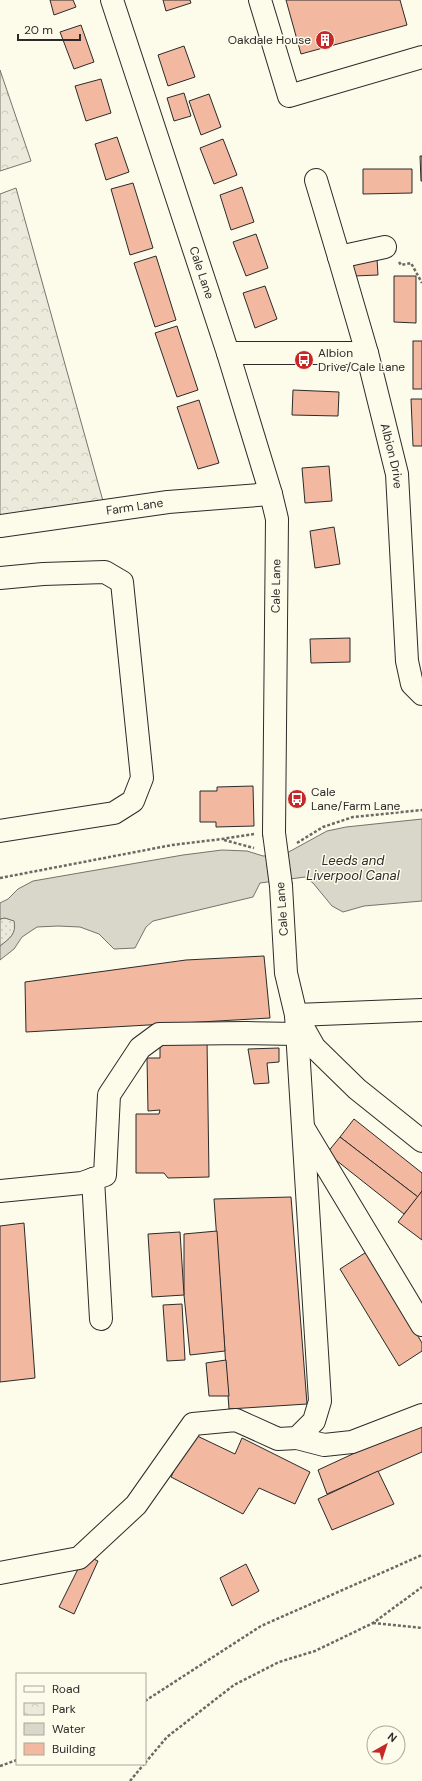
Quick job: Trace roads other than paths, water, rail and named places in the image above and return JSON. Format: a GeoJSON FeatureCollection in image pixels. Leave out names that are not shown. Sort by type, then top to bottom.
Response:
{"type":"FeatureCollection","features":[{"type":"Feature","properties":{"kind":"street","name":"Cale Lane"},"geometry":{"type":"LineString","coordinates":[[112,0],[228,353],[271,494],[277,519],[274,832],[281,886],[286,973],[296,1025],[314,1047],[357,1089],[422,1141]]}},
{"type":"Feature","properties":{"kind":"street"},"geometry":{"type":"LineString","coordinates":[[260,0],[289,96],[422,57]]}},
{"type":"Feature","properties":{"kind":"street","name":"Albion Drive"},"geometry":{"type":"LineString","coordinates":[[316,180],[367,353],[397,474],[408,661],[412,684],[422,694]]}},
{"type":"Feature","properties":{"kind":"street"},"geometry":{"type":"LineString","coordinates":[[339,257],[385,247]]}},
{"type":"Feature","properties":{"kind":"street"},"geometry":{"type":"LineString","coordinates":[[228,353],[367,353]]}},
{"type":"Feature","properties":{"kind":"street","name":"Farm Lane"},"geometry":{"type":"LineString","coordinates":[[0,526],[168,502],[271,494]]}},
{"type":"Feature","properties":{"kind":"street"},"geometry":{"type":"LineString","coordinates":[[0,578],[43,574],[105,572],[122,582],[142,778],[133,801],[114,813],[0,831]]}},
{"type":"Feature","properties":{"kind":"street"},"geometry":{"type":"LineString","coordinates":[[0,1191],[82,1183],[105,1175],[109,1095],[140,1048],[159,1034],[246,1033],[296,1025],[422,1010]]}},
{"type":"Feature","properties":{"kind":"street"},"geometry":{"type":"LineString","coordinates":[[296,1025],[320,1401],[314,1421],[297,1438]]}},
{"type":"Feature","properties":{"kind":"street"},"geometry":{"type":"LineString","coordinates":[[303,1126],[422,1325]]}},
{"type":"Feature","properties":{"kind":"street"},"geometry":{"type":"LineString","coordinates":[[93,1179],[101,1320]]}},
{"type":"Feature","properties":{"kind":"street"},"geometry":{"type":"LineString","coordinates":[[0,1573],[79,1558],[136,1505],[193,1424],[236,1420],[278,1439],[297,1438],[324,1445],[352,1442],[422,1415]]}},
{"type":"Feature","properties":{"kind":"water","name":"Leeds and Liverpool Canal"},"geometry":{"type":"Polygon","coordinates":[[[422,819],[422,901],[364,906],[343,912],[332,906],[313,883],[305,877],[260,883],[253,897],[153,921],[146,927],[135,948],[114,949],[99,934],[80,927],[37,927],[22,937],[14,949],[0,960],[0,946],[12,936],[15,926],[14,921],[5,918],[0,919],[0,903],[8,899],[18,889],[33,881],[183,855],[222,850],[247,851],[263,856],[285,854],[327,831],[346,827],[422,819]]]}},
{"type":"Feature","properties":{"kind":"place","name":"Oakdale House"},"geometry":{"type":"Point","coordinates":[325,40]}},
{"type":"Feature","properties":{"kind":"place","name":"Albion Drive/Cale Lane"},"geometry":{"type":"Point","coordinates":[304,360]}},
{"type":"Feature","properties":{"kind":"place","name":"Cale Lane/Farm Lane"},"geometry":{"type":"Point","coordinates":[297,799]}}]}
